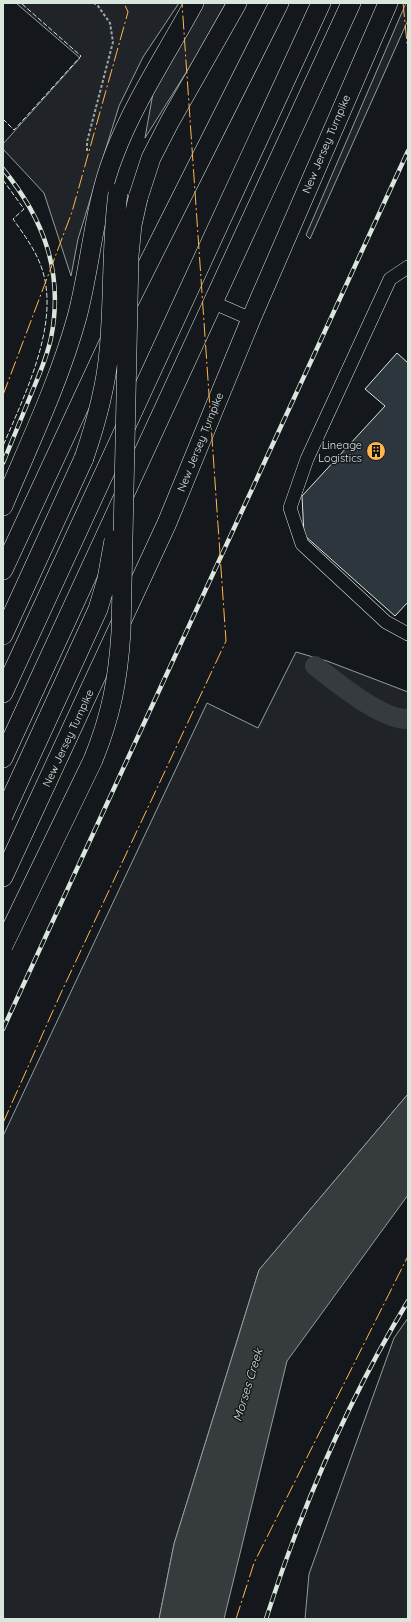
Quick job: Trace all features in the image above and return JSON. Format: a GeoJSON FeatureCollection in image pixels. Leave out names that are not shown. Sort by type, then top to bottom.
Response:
{"type":"FeatureCollection","features":[{"type":"Feature","properties":{"kind":"highway"},"geometry":{"type":"LineString","coordinates":[[3,506],[69,343],[82,295],[104,188],[113,157],[126,125],[194,3]]}},
{"type":"Feature","properties":{"kind":"highway"},"geometry":{"type":"LineString","coordinates":[[3,946],[93,760],[105,730],[113,701],[119,667],[121,632],[129,256],[132,225],[138,198],[151,158],[170,121],[237,3]]}},
{"type":"Feature","properties":{"kind":"highway"},"geometry":{"type":"LineString","coordinates":[[3,570],[88,386],[279,3]]}},
{"type":"Feature","properties":{"kind":"highway"},"geometry":{"type":"LineString","coordinates":[[3,693],[321,3]]}},
{"type":"Feature","properties":{"kind":"highway"},"geometry":{"type":"LineString","coordinates":[[3,758],[351,3]]}},
{"type":"Feature","properties":{"kind":"highway","name":"New Jersey Turnpike"},"geometry":{"type":"LineString","coordinates":[[3,877],[167,523],[251,319],[388,3]]}},
{"type":"Feature","properties":{"kind":"highway"},"geometry":{"type":"LineString","coordinates":[[3,635],[84,458],[95,425],[102,395],[109,351],[113,244],[118,192],[128,148],[144,102],[159,66]]}},
{"type":"Feature","properties":{"kind":"highway"},"geometry":{"type":"LineString","coordinates":[[3,816],[98,609],[107,579],[114,542],[124,453]]}},
{"type":"Feature","properties":{"kind":"lane"},"geometry":{"type":"LineString","coordinates":[[408,267],[390,279],[307,459],[290,508],[302,544],[386,622],[408,634]]}},
{"type":"Feature","properties":{"kind":"lane"},"geometry":{"type":"LineString","coordinates":[[212,302],[251,319]]}},
{"type":"Feature","properties":{"kind":"path"},"geometry":{"type":"LineString","coordinates":[[87,151],[87,142],[113,42],[110,23],[98,6],[94,3]]}},
{"type":"Feature","properties":{"kind":"shaded area"},"geometry":{"type":"Polygon","coordinates":[[[16,3],[179,3],[143,57],[119,106],[78,239],[71,276],[44,193],[3,149],[3,144],[80,58],[16,3]]]}},
{"type":"Feature","properties":{"kind":"shaded area"},"geometry":{"type":"Polygon","coordinates":[[[203,3],[226,3],[194,60],[145,138],[153,93],[203,3]]]}},
{"type":"Feature","properties":{"kind":"shaded area"},"geometry":{"type":"Polygon","coordinates":[[[406,3],[408,3],[408,20],[310,239],[306,235],[406,3]]]}},
{"type":"Feature","properties":{"kind":"shaded area"},"geometry":{"type":"Polygon","coordinates":[[[296,652],[327,661],[408,692],[408,1094],[259,1270],[174,1544],[159,1619],[3,1619],[3,1136],[207,703],[258,728],[296,652]]]}},
{"type":"Feature","properties":{"kind":"shaded area"},"geometry":{"type":"Polygon","coordinates":[[[408,1318],[408,1619],[305,1619],[309,1574],[394,1338],[408,1318]]]}},
{"type":"Feature","properties":{"kind":"water","name":"Morses Creek"},"geometry":{"type":"Polygon","coordinates":[[[408,1094],[408,1195],[287,1361],[224,1619],[159,1619],[174,1544],[259,1270],[408,1094]]]}},
{"type":"Feature","properties":{"kind":"building","name":"Lineage Logistics"},"geometry":{"type":"Polygon","coordinates":[[[397,353],[408,363],[408,602],[395,616],[304,535],[302,496],[385,406],[365,389],[397,353]]]}},
{"type":"Feature","properties":{"kind":"waterway"},"geometry":{"type":"LineString","coordinates":[[315,666],[373,707],[397,718],[408,719]]}},
{"type":"Feature","properties":{"kind":"railway"},"geometry":{"type":"LineString","coordinates":[[3,1029],[408,151]]}},
{"type":"Feature","properties":{"kind":"railway"},"geometry":{"type":"LineString","coordinates":[[3,169],[30,207],[40,227],[52,269],[55,291],[51,338],[47,352],[3,463]]}},
{"type":"Feature","properties":{"kind":"railway"},"geometry":{"type":"LineString","coordinates":[[266,1619],[310,1496],[365,1377],[408,1301]]}},
{"type":"Feature","properties":{"kind":"fence"},"geometry":{"type":"LineString","coordinates":[[3,119],[14,130],[81,56],[21,3]]}},
{"type":"Feature","properties":{"kind":"fence"},"geometry":{"type":"LineString","coordinates":[[3,180],[24,209],[13,219],[30,244],[37,258],[43,272],[47,293],[43,338],[37,361],[3,446]]}},
{"type":"Feature","properties":{"kind":"power"},"geometry":{"type":"LineString","coordinates":[[3,395],[72,212],[128,12],[124,3]]}},
{"type":"Feature","properties":{"kind":"power"},"geometry":{"type":"LineString","coordinates":[[3,1123],[60,995],[226,641],[182,3]]}},
{"type":"Feature","properties":{"kind":"power"},"geometry":{"type":"LineString","coordinates":[[403,3],[408,53]]}},
{"type":"Feature","properties":{"kind":"power"},"geometry":{"type":"LineString","coordinates":[[236,1619],[254,1563],[408,1256]]}},
{"type":"Feature","properties":{"kind":"place","name":"Lineage Logistics"},"geometry":{"type":"Point","coordinates":[376,451]}}]}
